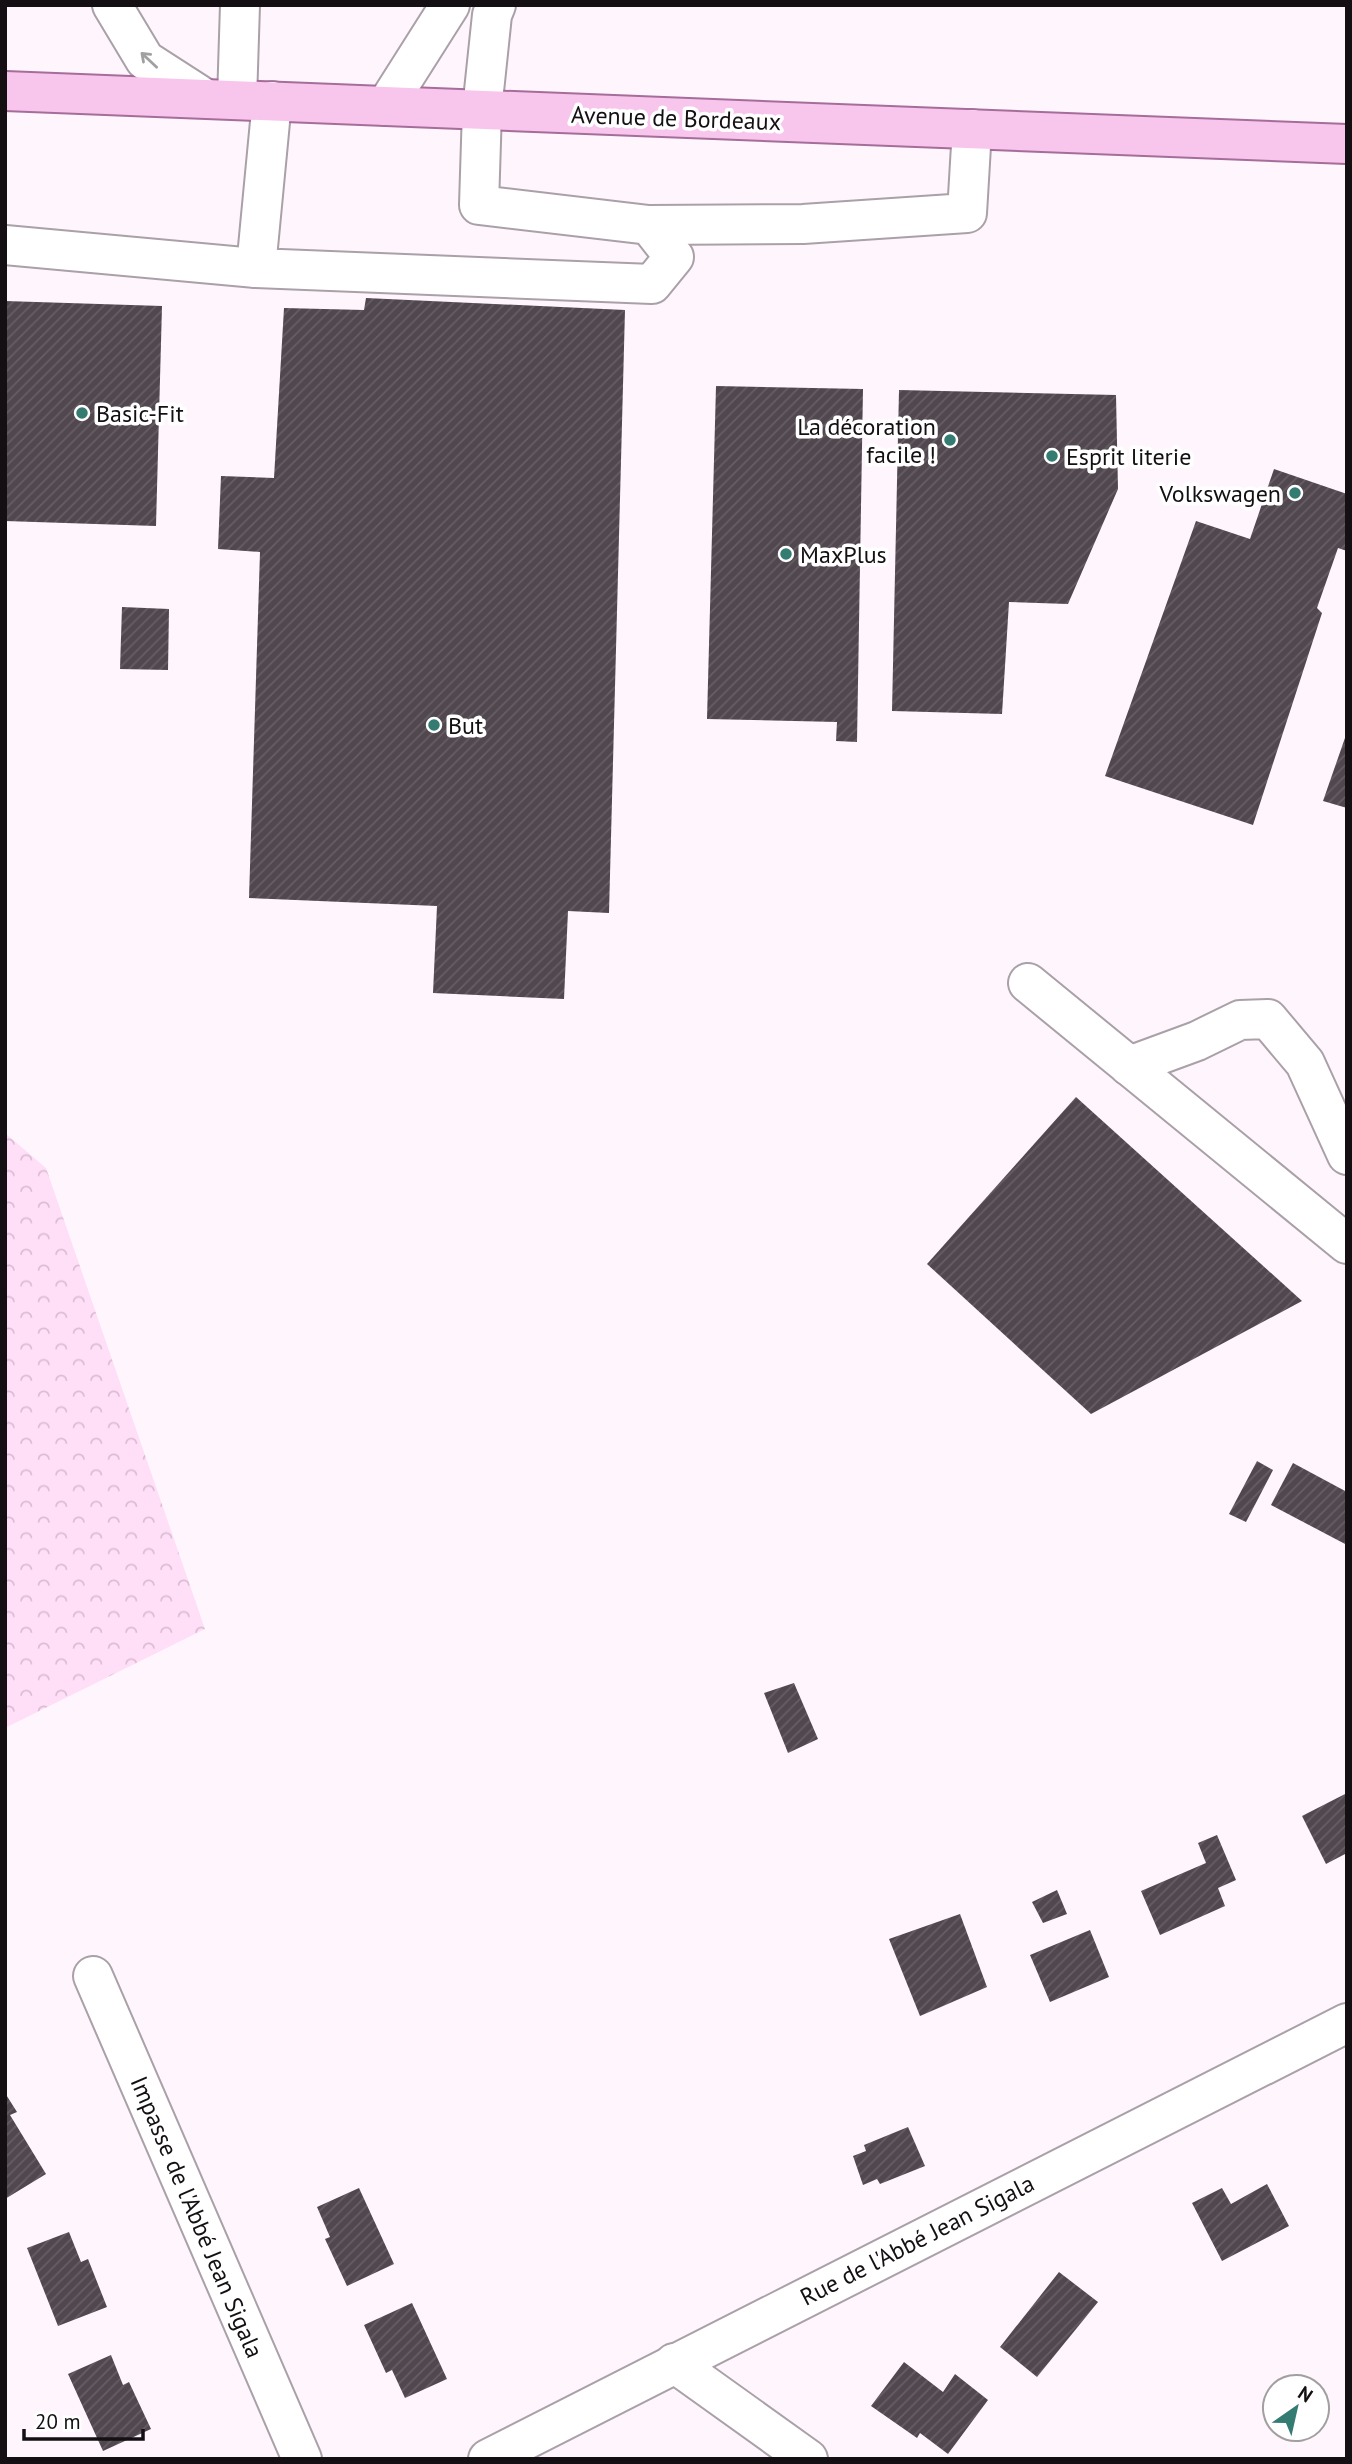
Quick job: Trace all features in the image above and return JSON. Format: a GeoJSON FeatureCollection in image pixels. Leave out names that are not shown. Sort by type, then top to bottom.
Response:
{"type":"FeatureCollection","features":[{"type":"Feature","properties":{"kind":"main road","name":"Avenue de Bordeaux"},"geometry":{"type":"LineString","coordinates":[[5,91],[1347,144]]}},
{"type":"Feature","properties":{"kind":"street"},"geometry":{"type":"LineString","coordinates":[[112,5],[145,60],[238,100]]}},
{"type":"Feature","properties":{"kind":"street"},"geometry":{"type":"LineString","coordinates":[[240,5],[238,100],[256,268]]}},
{"type":"Feature","properties":{"kind":"street"},"geometry":{"type":"LineString","coordinates":[[386,106],[450,5]]}},
{"type":"Feature","properties":{"kind":"street"},"geometry":{"type":"LineString","coordinates":[[496,5],[492,15],[482,110],[480,205],[649,225],[803,224],[967,213],[972,129]]}},
{"type":"Feature","properties":{"kind":"street"},"geometry":{"type":"LineString","coordinates":[[5,245],[256,268],[652,284],[674,257],[649,225]]}},
{"type":"Feature","properties":{"kind":"street"},"geometry":{"type":"LineString","coordinates":[[1028,983],[1347,1244]]}},
{"type":"Feature","properties":{"kind":"street"},"geometry":{"type":"LineString","coordinates":[[1129,1066],[1196,1041],[1240,1020],[1268,1018],[1305,1063],[1347,1155]]}},
{"type":"Feature","properties":{"kind":"street","name":"Impasse de l'Abbé Jean Sigala"},"geometry":{"type":"LineString","coordinates":[[93,1976],[302,2459]]}},
{"type":"Feature","properties":{"kind":"street","name":"Rue de l'Abbé Jean Sigala"},"geometry":{"type":"LineString","coordinates":[[488,2459],[1347,2023]]}},
{"type":"Feature","properties":{"kind":"street"},"geometry":{"type":"LineString","coordinates":[[674,2363],[808,2459]]}},
{"type":"Feature","properties":{"kind":"green space"},"geometry":{"type":"Polygon","coordinates":[[[5,1133],[46,1168],[205,1629],[5,1728],[5,1133]]]}},
{"type":"Feature","properties":{"kind":"building","name":"But"},"geometry":{"type":"Polygon","coordinates":[[[366,298],[625,310],[609,913],[568,911],[564,999],[433,993],[437,906],[249,898],[260,552],[218,549],[221,476],[274,478],[284,308],[364,310],[366,298]]]}},
{"type":"Feature","properties":{"kind":"building","name":"Basic-Fit"},"geometry":{"type":"Polygon","coordinates":[[[5,301],[162,306],[156,526],[5,521],[5,301]]]}},
{"type":"Feature","properties":{"kind":"building","name":"MaxPlus"},"geometry":{"type":"Polygon","coordinates":[[[716,386],[863,389],[857,742],[836,741],[837,722],[707,719],[716,386]]]}},
{"type":"Feature","properties":{"kind":"building"},"geometry":{"type":"Polygon","coordinates":[[[899,390],[1116,395],[1118,489],[1068,604],[1009,602],[1002,714],[892,711],[899,390]]]}},
{"type":"Feature","properties":{"kind":"building"},"geometry":{"type":"Polygon","coordinates":[[[1274,469],[1347,494],[1347,551],[1338,548],[1317,608],[1322,613],[1253,825],[1105,776],[1196,521],[1250,539],[1274,469]]]}},
{"type":"Feature","properties":{"kind":"building"},"geometry":{"type":"Polygon","coordinates":[[[122,607],[169,609],[168,670],[120,669],[122,607]]]}},
{"type":"Feature","properties":{"kind":"building"},"geometry":{"type":"Polygon","coordinates":[[[1347,735],[1347,808],[1323,801],[1347,735]]]}},
{"type":"Feature","properties":{"kind":"building"},"geometry":{"type":"Polygon","coordinates":[[[1076,1097],[1302,1301],[1091,1414],[927,1264],[1076,1097]]]}},
{"type":"Feature","properties":{"kind":"building"},"geometry":{"type":"Polygon","coordinates":[[[1257,1461],[1273,1470],[1246,1522],[1229,1514],[1257,1461]]]}},
{"type":"Feature","properties":{"kind":"building"},"geometry":{"type":"Polygon","coordinates":[[[1293,1463],[1347,1492],[1347,1545],[1271,1505],[1293,1463]]]}},
{"type":"Feature","properties":{"kind":"building"},"geometry":{"type":"Polygon","coordinates":[[[794,1683],[818,1739],[788,1753],[764,1693],[794,1683]]]}},
{"type":"Feature","properties":{"kind":"building"},"geometry":{"type":"Polygon","coordinates":[[[1347,1793],[1347,1853],[1326,1864],[1302,1816],[1347,1793]]]}},
{"type":"Feature","properties":{"kind":"building"},"geometry":{"type":"Polygon","coordinates":[[[1217,1835],[1236,1880],[1218,1888],[1225,1906],[1160,1935],[1141,1891],[1206,1863],[1198,1843],[1217,1835]]]}},
{"type":"Feature","properties":{"kind":"building"},"geometry":{"type":"Polygon","coordinates":[[[1057,1890],[1067,1914],[1043,1923],[1032,1902],[1057,1890]]]}},
{"type":"Feature","properties":{"kind":"building"},"geometry":{"type":"Polygon","coordinates":[[[960,1914],[987,1987],[920,2016],[889,1939],[960,1914]]]}},
{"type":"Feature","properties":{"kind":"building"},"geometry":{"type":"Polygon","coordinates":[[[1090,1930],[1109,1977],[1050,2002],[1030,1955],[1090,1930]]]}},
{"type":"Feature","properties":{"kind":"building"},"geometry":{"type":"Polygon","coordinates":[[[5,2093],[17,2112],[10,2115],[46,2174],[5,2199],[5,2093]]]}},
{"type":"Feature","properties":{"kind":"building"},"geometry":{"type":"Polygon","coordinates":[[[908,2127],[925,2166],[880,2184],[877,2179],[863,2185],[853,2156],[866,2151],[864,2145],[908,2127]]]}},
{"type":"Feature","properties":{"kind":"building"},"geometry":{"type":"Polygon","coordinates":[[[1267,2184],[1289,2226],[1222,2261],[1192,2203],[1222,2188],[1231,2204],[1267,2184]]]}},
{"type":"Feature","properties":{"kind":"building"},"geometry":{"type":"Polygon","coordinates":[[[359,2188],[394,2264],[347,2286],[325,2239],[330,2237],[317,2207],[359,2188]]]}},
{"type":"Feature","properties":{"kind":"building"},"geometry":{"type":"Polygon","coordinates":[[[69,2232],[81,2262],[88,2259],[107,2307],[58,2326],[27,2248],[69,2232]]]}},
{"type":"Feature","properties":{"kind":"building"},"geometry":{"type":"Polygon","coordinates":[[[1059,2272],[1098,2302],[1037,2377],[1000,2347],[1059,2272]]]}},
{"type":"Feature","properties":{"kind":"building"},"geometry":{"type":"Polygon","coordinates":[[[412,2303],[447,2379],[405,2398],[392,2370],[386,2373],[364,2325],[412,2303]]]}},
{"type":"Feature","properties":{"kind":"building"},"geometry":{"type":"Polygon","coordinates":[[[111,2355],[123,2385],[129,2382],[151,2429],[103,2451],[68,2374],[111,2355]]]}},
{"type":"Feature","properties":{"kind":"building"},"geometry":{"type":"Polygon","coordinates":[[[904,2362],[943,2392],[955,2374],[988,2400],[948,2454],[920,2433],[917,2438],[871,2406],[904,2362]]]}},
{"type":"Feature","properties":{"kind":"place","name":"Basic-Fit"},"geometry":{"type":"Point","coordinates":[82,413]}},
{"type":"Feature","properties":{"kind":"place","name":"La décoration facile !"},"geometry":{"type":"Point","coordinates":[950,440]}},
{"type":"Feature","properties":{"kind":"place","name":"Esprit literie"},"geometry":{"type":"Point","coordinates":[1052,456]}},
{"type":"Feature","properties":{"kind":"place","name":"Volkswagen"},"geometry":{"type":"Point","coordinates":[1295,493]}},
{"type":"Feature","properties":{"kind":"place","name":"MaxPlus"},"geometry":{"type":"Point","coordinates":[786,554]}},
{"type":"Feature","properties":{"kind":"place","name":"But"},"geometry":{"type":"Point","coordinates":[434,725]}}]}
